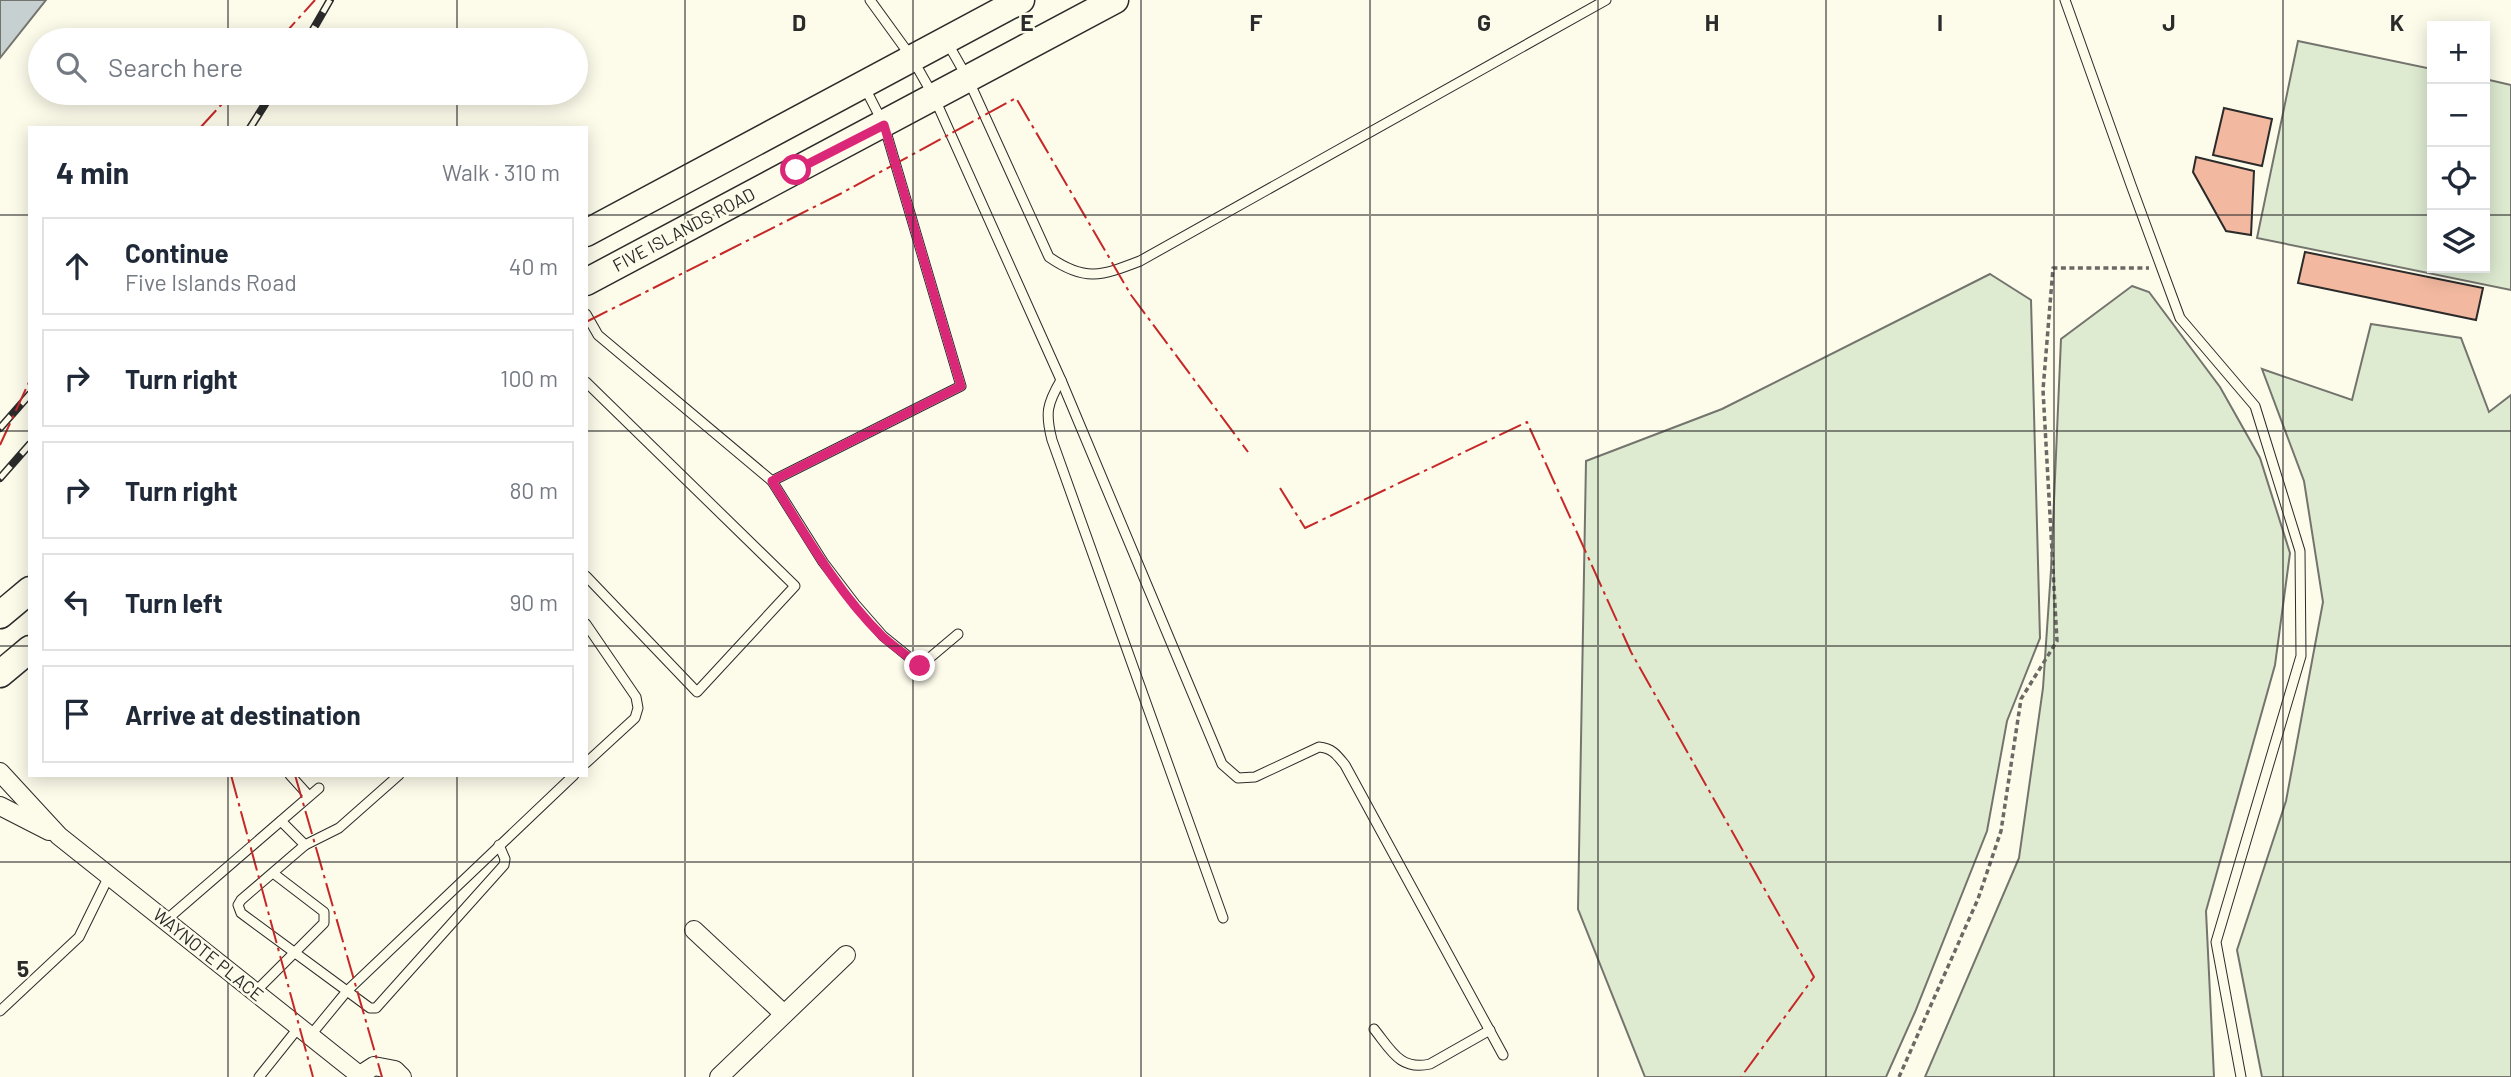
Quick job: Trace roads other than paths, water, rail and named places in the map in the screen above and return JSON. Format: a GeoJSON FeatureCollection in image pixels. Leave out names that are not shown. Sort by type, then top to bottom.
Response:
{"type":"FeatureCollection","features":[{"type":"Feature","properties":{"kind":"main road"},"geometry":{"type":"LineString","coordinates":[[588,232],[1021,0]]}},
{"type":"Feature","properties":{"kind":"main road","name":"FIVE ISLANDS ROAD"},"geometry":{"type":"LineString","coordinates":[[588,281],[1115,0]]}},
{"type":"Feature","properties":{"kind":"main road"},"geometry":{"type":"LineString","coordinates":[[0,615],[28,592]]}},
{"type":"Feature","properties":{"kind":"main road"},"geometry":{"type":"LineString","coordinates":[[0,674],[28,651]]}},
{"type":"Feature","properties":{"kind":"street","name":"WAYNOTE PLACE"},"geometry":{"type":"LineString","coordinates":[[0,772],[59,836],[357,1075],[374,1066],[396,1070],[402,1077]]}},
{"type":"Feature","properties":{"kind":"street","name":"WAYNOTE PLACE"},"geometry":{"type":"LineString","coordinates":[[0,806],[59,836]]}},
{"type":"Feature","properties":{"kind":"street"},"geometry":{"type":"LineString","coordinates":[[694,930],[784,1014]]}},
{"type":"Feature","properties":{"kind":"street"},"geometry":{"type":"LineString","coordinates":[[719,1077],[846,955]]}},
{"type":"Feature","properties":{"kind":"lane"},"geometry":{"type":"LineString","coordinates":[[870,0],[912,58],[933,97],[1061,380],[1223,765],[1238,778],[1255,777],[1319,747],[1334,752],[1345,765],[1503,1055]]}},
{"type":"Feature","properties":{"kind":"lane"},"geometry":{"type":"LineString","coordinates":[[946,40],[968,79],[1049,257],[1067,269],[1087,275],[1110,272],[1140,261],[1606,0]]}},
{"type":"Feature","properties":{"kind":"lane"},"geometry":{"type":"LineString","coordinates":[[2065,0],[2180,318],[2255,406],[2300,551],[2301,656],[2216,942],[2241,1077]]}},
{"type":"Feature","properties":{"kind":"lane"},"geometry":{"type":"LineString","coordinates":[[772,481],[961,386],[884,125],[863,85]]}},
{"type":"Feature","properties":{"kind":"lane"},"geometry":{"type":"LineString","coordinates":[[588,318],[598,335],[772,481],[823,562],[883,636],[920,666],[958,634]]}},
{"type":"Feature","properties":{"kind":"lane"},"geometry":{"type":"LineString","coordinates":[[1061,380],[1050,399],[1047,411],[1052,440],[1223,918]]}},
{"type":"Feature","properties":{"kind":"lane"},"geometry":{"type":"LineString","coordinates":[[588,384],[795,586],[697,692],[588,578]]}},
{"type":"Feature","properties":{"kind":"lane"},"geometry":{"type":"LineString","coordinates":[[588,627],[636,697],[638,708],[635,718],[588,761]]}},
{"type":"Feature","properties":{"kind":"lane"},"geometry":{"type":"LineString","coordinates":[[292,777],[309,796]]}},
{"type":"Feature","properties":{"kind":"lane"},"geometry":{"type":"LineString","coordinates":[[397,777],[339,828],[305,845],[241,900],[239,909],[370,1008],[381,1005],[504,865],[505,859],[499,845]]}},
{"type":"Feature","properties":{"kind":"lane"},"geometry":{"type":"LineString","coordinates":[[260,1077],[571,777]]}},
{"type":"Feature","properties":{"kind":"lane"},"geometry":{"type":"LineString","coordinates":[[166,921],[319,788]]}},
{"type":"Feature","properties":{"kind":"lane"},"geometry":{"type":"LineString","coordinates":[[281,821],[305,845]]}},
{"type":"Feature","properties":{"kind":"lane"},"geometry":{"type":"LineString","coordinates":[[255,992],[326,918],[324,912],[273,873]]}},
{"type":"Feature","properties":{"kind":"lane"},"geometry":{"type":"LineString","coordinates":[[0,1011],[79,937],[110,876]]}},
{"type":"Feature","properties":{"kind":"lane"},"geometry":{"type":"LineString","coordinates":[[1374,1030],[1398,1059],[1408,1065],[1419,1066],[1430,1064],[1490,1030]]}},
{"type":"Feature","properties":{"kind":"railway"},"geometry":{"type":"LineString","coordinates":[[314,28],[330,0]]}},
{"type":"Feature","properties":{"kind":"railway"},"geometry":{"type":"LineString","coordinates":[[251,126],[264,105]]}},
{"type":"Feature","properties":{"kind":"railway"},"geometry":{"type":"LineString","coordinates":[[0,428],[28,396]]}},
{"type":"Feature","properties":{"kind":"railway"},"geometry":{"type":"LineString","coordinates":[[0,478],[28,446]]}}]}
